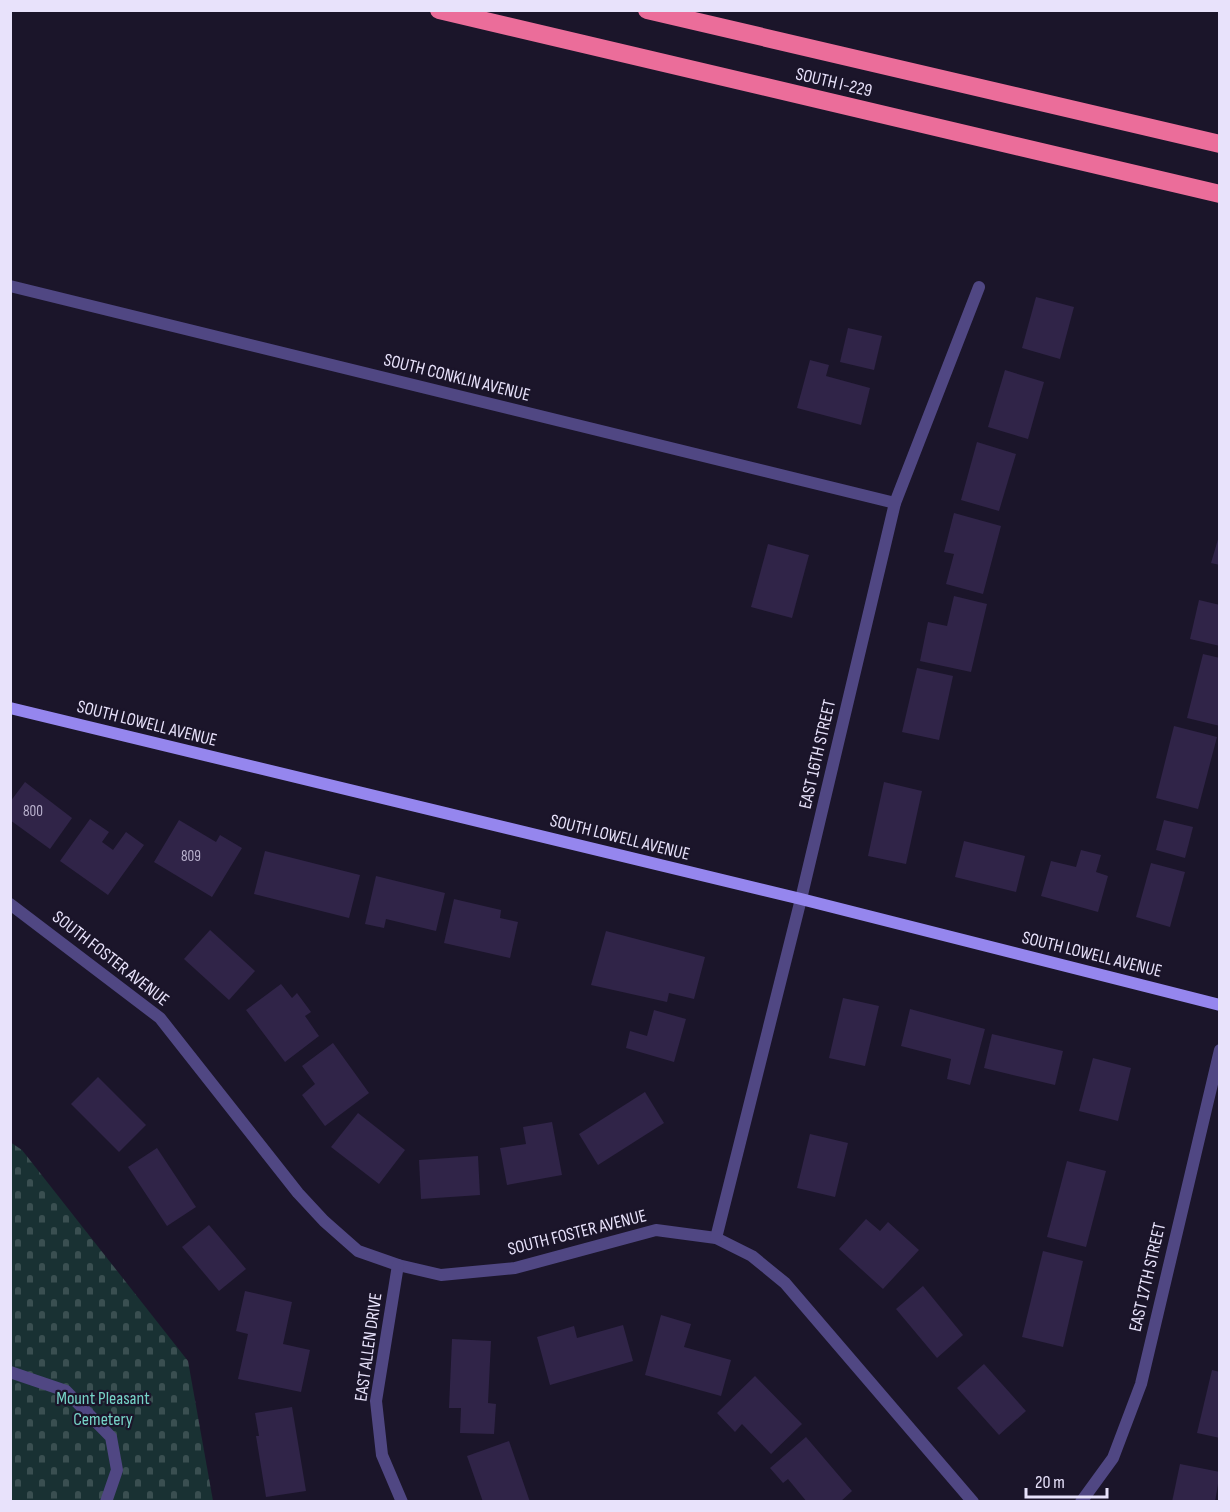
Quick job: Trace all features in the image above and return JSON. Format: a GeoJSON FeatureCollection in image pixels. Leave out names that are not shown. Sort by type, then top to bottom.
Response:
{"type":"FeatureCollection","features":[{"type":"Feature","properties":{"kind":"highway","name":"SOUTH I-229"},"geometry":{"type":"LineString","coordinates":[[438,10],[1220,194]]}},
{"type":"Feature","properties":{"kind":"highway","name":"SOUTH I-229"},"geometry":{"type":"LineString","coordinates":[[647,10],[1220,144]]}},
{"type":"Feature","properties":{"kind":"street","name":"SOUTH CONKLIN AVENUE"},"geometry":{"type":"LineString","coordinates":[[10,286],[895,503]]}},
{"type":"Feature","properties":{"kind":"street","name":"EAST 16TH STREET"},"geometry":{"type":"LineString","coordinates":[[716,1238],[801,899],[895,503],[979,287]]}},
{"type":"Feature","properties":{"kind":"street","name":"SOUTH LOWELL AVENUE"},"geometry":{"type":"LineString","coordinates":[[10,708],[801,899],[1220,1005]]}},
{"type":"Feature","properties":{"kind":"street","name":"SOUTH FOSTER AVENUE"},"geometry":{"type":"LineString","coordinates":[[10,904],[160,1018],[298,1193],[324,1221],[358,1251],[398,1265],[441,1275],[515,1268],[656,1230],[716,1238],[752,1256],[785,1283],[973,1502]]}},
{"type":"Feature","properties":{"kind":"street","name":"EAST 17TH STREET"},"geometry":{"type":"LineString","coordinates":[[1081,1502],[1113,1458],[1141,1384],[1220,1050]]}},
{"type":"Feature","properties":{"kind":"street","name":"EAST ALLEN DRIVE"},"geometry":{"type":"LineString","coordinates":[[398,1265],[376,1401],[382,1455],[402,1502]]}},
{"type":"Feature","properties":{"kind":"street"},"geometry":{"type":"LineString","coordinates":[[10,1372],[66,1391],[111,1437],[117,1470],[106,1502]]}},
{"type":"Feature","properties":{"kind":"green space","name":"Mount Pleasant Cemetery"},"geometry":{"type":"Polygon","coordinates":[[[10,1142],[22,1150],[188,1361],[213,1501],[11,1501],[10,1142]]]}},
{"type":"Feature","properties":{"kind":"building"},"geometry":{"type":"Polygon","coordinates":[[[1036,297],[1074,307],[1060,359],[1022,348],[1036,297]]]}},
{"type":"Feature","properties":{"kind":"building"},"geometry":{"type":"Polygon","coordinates":[[[848,328],[882,336],[874,370],[840,362],[848,328]]]}},
{"type":"Feature","properties":{"kind":"building"},"geometry":{"type":"Polygon","coordinates":[[[810,360],[829,365],[826,376],[870,388],[861,425],[797,408],[810,360]]]}},
{"type":"Feature","properties":{"kind":"building"},"geometry":{"type":"Polygon","coordinates":[[[1005,370],[1044,382],[1028,439],[988,427],[1005,370]]]}},
{"type":"Feature","properties":{"kind":"building"},"geometry":{"type":"Polygon","coordinates":[[[977,442],[1016,454],[999,511],[961,500],[977,442]]]}},
{"type":"Feature","properties":{"kind":"building"},"geometry":{"type":"Polygon","coordinates":[[[954,513],[1001,526],[983,594],[946,584],[954,554],[944,552],[954,513]]]}},
{"type":"Feature","properties":{"kind":"building"},"geometry":{"type":"Polygon","coordinates":[[[1220,536],[1220,565],[1211,563],[1220,536]]]}},
{"type":"Feature","properties":{"kind":"building"},"geometry":{"type":"Polygon","coordinates":[[[768,544],[809,555],[792,618],[751,607],[768,544]]]}},
{"type":"Feature","properties":{"kind":"building"},"geometry":{"type":"Polygon","coordinates":[[[954,596],[987,604],[971,672],[920,661],[928,622],[947,626],[954,596]]]}},
{"type":"Feature","properties":{"kind":"building"},"geometry":{"type":"Polygon","coordinates":[[[1199,600],[1220,605],[1220,646],[1190,639],[1199,600]]]}},
{"type":"Feature","properties":{"kind":"building"},"geometry":{"type":"Polygon","coordinates":[[[1203,654],[1220,658],[1220,726],[1187,718],[1203,654]]]}},
{"type":"Feature","properties":{"kind":"building"},"geometry":{"type":"Polygon","coordinates":[[[917,668],[953,676],[939,740],[902,732],[917,668]]]}},
{"type":"Feature","properties":{"kind":"building"},"geometry":{"type":"Polygon","coordinates":[[[1174,726],[1217,737],[1198,809],[1156,798],[1174,726]]]}},
{"type":"Feature","properties":{"kind":"building"},"geometry":{"type":"Polygon","coordinates":[[[25,782],[72,818],[50,849],[10,820],[10,802],[25,782]]]}},
{"type":"Feature","properties":{"kind":"building"},"geometry":{"type":"Polygon","coordinates":[[[884,782],[922,791],[906,864],[868,856],[884,782]]]}},
{"type":"Feature","properties":{"kind":"building"},"geometry":{"type":"Polygon","coordinates":[[[90,819],[109,832],[102,842],[113,850],[126,832],[144,845],[108,895],[60,861],[90,819]]]}},
{"type":"Feature","properties":{"kind":"building"},"geometry":{"type":"Polygon","coordinates":[[[179,820],[216,842],[220,835],[242,848],[212,897],[154,862],[179,820]]]}},
{"type":"Feature","properties":{"kind":"building"},"geometry":{"type":"Polygon","coordinates":[[[1164,820],[1193,827],[1185,858],[1156,850],[1164,820]]]}},
{"type":"Feature","properties":{"kind":"building"},"geometry":{"type":"Polygon","coordinates":[[[964,841],[1025,856],[1016,892],[955,877],[964,841]]]}},
{"type":"Feature","properties":{"kind":"building"},"geometry":{"type":"Polygon","coordinates":[[[1081,850],[1101,855],[1096,872],[1108,876],[1098,912],[1041,896],[1051,861],[1076,867],[1081,850]]]}},
{"type":"Feature","properties":{"kind":"building"},"geometry":{"type":"Polygon","coordinates":[[[265,851],[360,875],[349,918],[254,894],[265,851]]]}},
{"type":"Feature","properties":{"kind":"building"},"geometry":{"type":"Polygon","coordinates":[[[1151,863],[1185,872],[1170,927],[1136,917],[1151,863]]]}},
{"type":"Feature","properties":{"kind":"building"},"geometry":{"type":"Polygon","coordinates":[[[376,876],[445,893],[436,931],[386,919],[384,928],[365,924],[376,876]]]}},
{"type":"Feature","properties":{"kind":"building"},"geometry":{"type":"Polygon","coordinates":[[[454,899],[501,910],[500,918],[518,922],[510,958],[444,943],[454,899]]]}},
{"type":"Feature","properties":{"kind":"building"},"geometry":{"type":"Polygon","coordinates":[[[210,930],[255,971],[229,1000],[184,959],[210,930]]]}},
{"type":"Feature","properties":{"kind":"building"},"geometry":{"type":"Polygon","coordinates":[[[606,931],[705,957],[694,999],[669,993],[667,1002],[591,985],[606,931]]]}},
{"type":"Feature","properties":{"kind":"building"},"geometry":{"type":"Polygon","coordinates":[[[281,984],[292,998],[297,993],[311,1012],[305,1016],[319,1036],[285,1062],[246,1010],[281,984]]]}},
{"type":"Feature","properties":{"kind":"building"},"geometry":{"type":"Polygon","coordinates":[[[843,998],[879,1006],[865,1066],[829,1058],[843,998]]]}},
{"type":"Feature","properties":{"kind":"building"},"geometry":{"type":"Polygon","coordinates":[[[910,1009],[985,1029],[970,1085],[947,1079],[951,1059],[901,1046],[910,1009]]]}},
{"type":"Feature","properties":{"kind":"building"},"geometry":{"type":"Polygon","coordinates":[[[654,1010],[686,1019],[674,1062],[626,1048],[630,1031],[647,1036],[654,1010]]]}},
{"type":"Feature","properties":{"kind":"building"},"geometry":{"type":"Polygon","coordinates":[[[992,1034],[1063,1051],[1055,1085],[984,1068],[992,1034]]]}},
{"type":"Feature","properties":{"kind":"building"},"geometry":{"type":"Polygon","coordinates":[[[333,1043],[369,1093],[325,1126],[302,1095],[315,1084],[302,1066],[333,1043]]]}},
{"type":"Feature","properties":{"kind":"building"},"geometry":{"type":"Polygon","coordinates":[[[1093,1058],[1131,1068],[1118,1121],[1079,1111],[1093,1058]]]}},
{"type":"Feature","properties":{"kind":"building"},"geometry":{"type":"Polygon","coordinates":[[[98,1077],[146,1125],[119,1152],[71,1104],[98,1077]]]}},
{"type":"Feature","properties":{"kind":"building"},"geometry":{"type":"Polygon","coordinates":[[[645,1092],[664,1123],[598,1165],[579,1134],[645,1092]]]}},
{"type":"Feature","properties":{"kind":"building"},"geometry":{"type":"Polygon","coordinates":[[[358,1113],[405,1150],[379,1184],[331,1147],[358,1113]]]}},
{"type":"Feature","properties":{"kind":"building"},"geometry":{"type":"Polygon","coordinates":[[[552,1122],[562,1175],[507,1185],[500,1148],[526,1144],[523,1127],[552,1122]]]}},
{"type":"Feature","properties":{"kind":"building"},"geometry":{"type":"Polygon","coordinates":[[[810,1134],[848,1143],[835,1197],[797,1188],[810,1134]]]}},
{"type":"Feature","properties":{"kind":"building"},"geometry":{"type":"Polygon","coordinates":[[[157,1148],[196,1207],[167,1226],[128,1167],[157,1148]]]}},
{"type":"Feature","properties":{"kind":"building"},"geometry":{"type":"Polygon","coordinates":[[[478,1156],[480,1195],[421,1199],[419,1160],[478,1156]]]}},
{"type":"Feature","properties":{"kind":"building"},"geometry":{"type":"Polygon","coordinates":[[[1067,1161],[1106,1171],[1086,1247],[1047,1237],[1067,1161]]]}},
{"type":"Feature","properties":{"kind":"building"},"geometry":{"type":"Polygon","coordinates":[[[866,1219],[880,1231],[888,1222],[919,1250],[883,1289],[839,1249],[866,1219]]]}},
{"type":"Feature","properties":{"kind":"building"},"geometry":{"type":"Polygon","coordinates":[[[209,1225],[246,1269],[219,1291],[182,1247],[209,1225]]]}},
{"type":"Feature","properties":{"kind":"building"},"geometry":{"type":"Polygon","coordinates":[[[1043,1251],[1083,1261],[1063,1347],[1022,1337],[1043,1251]]]}},
{"type":"Feature","properties":{"kind":"building"},"geometry":{"type":"Polygon","coordinates":[[[923,1286],[963,1335],[937,1358],[896,1309],[923,1286]]]}},
{"type":"Feature","properties":{"kind":"building"},"geometry":{"type":"Polygon","coordinates":[[[245,1291],[292,1302],[283,1344],[310,1350],[301,1392],[238,1379],[248,1334],[236,1331],[245,1291]]]}},
{"type":"Feature","properties":{"kind":"building"},"geometry":{"type":"Polygon","coordinates":[[[661,1315],[691,1324],[684,1347],[731,1360],[721,1396],[645,1375],[661,1315]]]}},
{"type":"Feature","properties":{"kind":"building"},"geometry":{"type":"Polygon","coordinates":[[[623,1325],[633,1361],[550,1385],[537,1337],[574,1326],[577,1338],[623,1325]]]}},
{"type":"Feature","properties":{"kind":"building"},"geometry":{"type":"Polygon","coordinates":[[[452,1339],[491,1341],[488,1403],[496,1404],[494,1434],[460,1433],[461,1408],[449,1408],[452,1339]]]}},
{"type":"Feature","properties":{"kind":"building"},"geometry":{"type":"Polygon","coordinates":[[[984,1364],[1026,1411],[999,1435],[957,1388],[984,1364]]]}},
{"type":"Feature","properties":{"kind":"building"},"geometry":{"type":"Polygon","coordinates":[[[1212,1370],[1220,1372],[1220,1438],[1197,1433],[1212,1370]]]}},
{"type":"Feature","properties":{"kind":"building"},"geometry":{"type":"Polygon","coordinates":[[[755,1376],[802,1424],[771,1454],[742,1424],[735,1432],[717,1413],[755,1376]]]}},
{"type":"Feature","properties":{"kind":"building"},"geometry":{"type":"Polygon","coordinates":[[[292,1407],[306,1491],[266,1497],[256,1436],[259,1436],[255,1413],[292,1407]]]}},
{"type":"Feature","properties":{"kind":"building"},"geometry":{"type":"Polygon","coordinates":[[[806,1437],[852,1491],[840,1502],[807,1502],[788,1479],[783,1483],[770,1468],[806,1437]]]}},
{"type":"Feature","properties":{"kind":"building"},"geometry":{"type":"Polygon","coordinates":[[[509,1441],[530,1502],[483,1502],[467,1456],[509,1441]]]}},
{"type":"Feature","properties":{"kind":"building"},"geometry":{"type":"Polygon","coordinates":[[[1180,1464],[1220,1472],[1215,1502],[1172,1502],[1180,1464]]]}}]}
